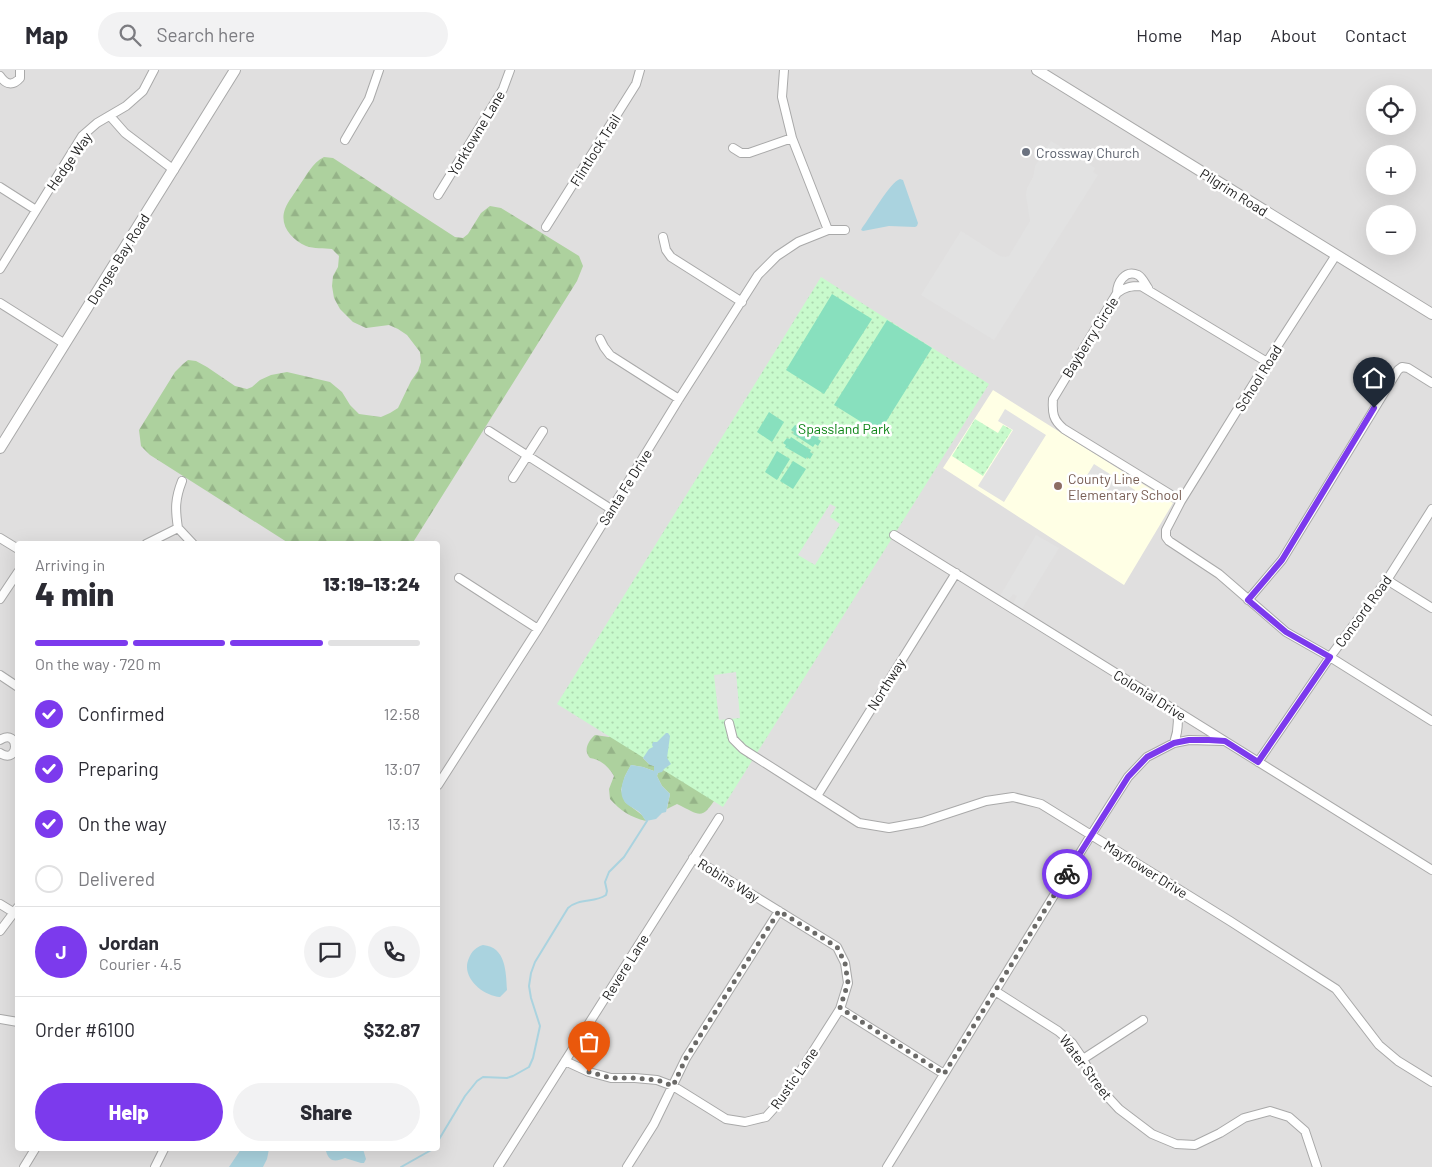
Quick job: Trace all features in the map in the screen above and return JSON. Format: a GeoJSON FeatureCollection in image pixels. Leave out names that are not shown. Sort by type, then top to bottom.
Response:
{"type":"FeatureCollection","features":[{"type":"Feature","properties":{"kind":"street"},"geometry":{"type":"LineString","coordinates":[[0,70],[3,82],[9,84],[16,82],[20,78],[20,70]]}},
{"type":"Feature","properties":{"kind":"street","name":"Hedge Way"},"geometry":{"type":"LineString","coordinates":[[0,269],[82,136],[97,123],[126,106],[142,91],[154,70]]}},
{"type":"Feature","properties":{"kind":"street","name":"Donges Bay Road"},"geometry":{"type":"LineString","coordinates":[[0,448],[235,70]]}},
{"type":"Feature","properties":{"kind":"street"},"geometry":{"type":"LineString","coordinates":[[345,140],[369,99],[379,70]]}},
{"type":"Feature","properties":{"kind":"street","name":"Yorktowne Lane"},"geometry":{"type":"LineString","coordinates":[[438,195],[503,89],[510,70]]}},
{"type":"Feature","properties":{"kind":"street","name":"Flintlock Trail"},"geometry":{"type":"LineString","coordinates":[[546,228],[636,84],[640,70]]}},
{"type":"Feature","properties":{"kind":"street"},"geometry":{"type":"LineString","coordinates":[[784,70],[782,97],[792,138],[828,230]]}},
{"type":"Feature","properties":{"kind":"street","name":"Pilgrim Road"},"geometry":{"type":"LineString","coordinates":[[1037,70],[1432,314]]}},
{"type":"Feature","properties":{"kind":"street"},"geometry":{"type":"LineString","coordinates":[[110,116],[125,133],[174,170]]}},
{"type":"Feature","properties":{"kind":"street"},"geometry":{"type":"LineString","coordinates":[[733,148],[742,153],[749,153],[792,138]]}},
{"type":"Feature","properties":{"kind":"street"},"geometry":{"type":"LineString","coordinates":[[0,187],[36,210]]}},
{"type":"Feature","properties":{"kind":"street","name":"Santa Fe Drive"},"geometry":{"type":"LineString","coordinates":[[440,783],[538,629],[678,399],[758,275],[777,256],[798,242],[828,230],[845,230]]}},
{"type":"Feature","properties":{"kind":"street"},"geometry":{"type":"LineString","coordinates":[[663,238],[666,250],[671,257],[742,302]]}},
{"type":"Feature","properties":{"kind":"street","name":"School Road"},"geometry":{"type":"LineString","coordinates":[[1248,600],[1219,574],[1170,541],[1166,536],[1166,530],[1181,501],[1336,255]]}},
{"type":"Feature","properties":{"kind":"street"},"geometry":{"type":"LineString","coordinates":[[1117,293],[1117,286],[1120,280],[1132,274],[1136,274],[1142,279],[1148,289]]}},
{"type":"Feature","properties":{"kind":"street","name":"Bayberry Circle"},"geometry":{"type":"LineString","coordinates":[[1181,501],[1064,429],[1056,422],[1052,408],[1053,399],[1117,293],[1131,286],[1141,286],[1148,289],[1267,362]]}},
{"type":"Feature","properties":{"kind":"street"},"geometry":{"type":"LineString","coordinates":[[0,303],[65,344]]}},
{"type":"Feature","properties":{"kind":"street"},"geometry":{"type":"LineString","coordinates":[[600,339],[606,352],[678,399]]}},
{"type":"Feature","properties":{"kind":"street"},"geometry":{"type":"LineString","coordinates":[[1432,383],[1408,368],[1402,367],[1394,375],[1282,560],[1248,600],[1286,632],[1330,657],[1432,721]]}},
{"type":"Feature","properties":{"kind":"street"},"geometry":{"type":"LineString","coordinates":[[513,478],[544,431]]}},
{"type":"Feature","properties":{"kind":"street"},"geometry":{"type":"LineString","coordinates":[[489,432],[612,509]]}},
{"type":"Feature","properties":{"kind":"street"},"geometry":{"type":"LineString","coordinates":[[182,481],[177,494],[175,510],[178,528],[189,541]]}},
{"type":"Feature","properties":{"kind":"street","name":"Concord Road"},"geometry":{"type":"LineString","coordinates":[[1258,762],[1330,657],[1387,580],[1432,509]]}},
{"type":"Feature","properties":{"kind":"street"},"geometry":{"type":"LineString","coordinates":[[152,541],[178,528]]}},
{"type":"Feature","properties":{"kind":"street","name":"Colonial Drive"},"geometry":{"type":"LineString","coordinates":[[894,535],[1432,870]]}},
{"type":"Feature","properties":{"kind":"street"},"geometry":{"type":"LineString","coordinates":[[0,538],[15,548]]}},
{"type":"Feature","properties":{"kind":"street","name":"Northway"},"geometry":{"type":"LineString","coordinates":[[816,796],[956,573]]}},
{"type":"Feature","properties":{"kind":"street"},"geometry":{"type":"LineString","coordinates":[[0,599],[15,576]]}},
{"type":"Feature","properties":{"kind":"street"},"geometry":{"type":"LineString","coordinates":[[459,578],[538,629]]}},
{"type":"Feature","properties":{"kind":"street"},"geometry":{"type":"LineString","coordinates":[[1387,580],[1432,608]]}},
{"type":"Feature","properties":{"kind":"street"},"geometry":{"type":"LineString","coordinates":[[0,675],[15,685]]}},
{"type":"Feature","properties":{"kind":"street"},"geometry":{"type":"LineString","coordinates":[[1174,743],[1178,733],[1179,720],[1177,711]]}},
{"type":"Feature","properties":{"kind":"street","name":"Mayflower Drive"},"geometry":{"type":"LineString","coordinates":[[730,723],[733,740],[738,746],[860,823],[888,828],[922,822],[986,801],[1013,798],[1041,804],[1230,921],[1336,990],[1379,1045],[1398,1061],[1432,1082]]}},
{"type":"Feature","properties":{"kind":"street"},"geometry":{"type":"LineString","coordinates":[[12,739],[15,736]]}},
{"type":"Feature","properties":{"kind":"street"},"geometry":{"type":"LineString","coordinates":[[0,740],[7,737],[15,743]]}},
{"type":"Feature","properties":{"kind":"street"},"geometry":{"type":"LineString","coordinates":[[887,1167],[1128,777],[1147,757],[1174,743],[1189,740],[1225,741]]}},
{"type":"Feature","properties":{"kind":"street"},"geometry":{"type":"LineString","coordinates":[[0,753],[8,756],[15,750]]}},
{"type":"Feature","properties":{"kind":"street","name":"Revere Lane"},"geometry":{"type":"LineString","coordinates":[[498,1167],[719,818]]}},
{"type":"Feature","properties":{"kind":"street","name":"Robins Way"},"geometry":{"type":"LineString","coordinates":[[693,858],[837,947],[845,963],[848,983],[840,1008]]}},
{"type":"Feature","properties":{"kind":"street"},"geometry":{"type":"LineString","coordinates":[[0,904],[15,909],[0,931]]}},
{"type":"Feature","properties":{"kind":"street"},"geometry":{"type":"LineString","coordinates":[[627,1167],[654,1124],[686,1058],[779,911]]}},
{"type":"Feature","properties":{"kind":"street","name":"Water Street"},"geometry":{"type":"LineString","coordinates":[[995,991],[1058,1031],[1072,1043],[1083,1059],[1095,1083],[1120,1109],[1152,1134],[1176,1144],[1195,1144],[1220,1133],[1244,1118],[1270,1111],[1289,1117],[1305,1131],[1316,1167]]}},
{"type":"Feature","properties":{"kind":"street"},"geometry":{"type":"LineString","coordinates":[[840,1008],[944,1074]]}},
{"type":"Feature","properties":{"kind":"street","name":"Rustic Lane"},"geometry":{"type":"LineString","coordinates":[[565,1062],[589,1072],[611,1078],[657,1080],[673,1086],[726,1119],[745,1122],[766,1117],[784,1097],[840,1008]]}},
{"type":"Feature","properties":{"kind":"street"},"geometry":{"type":"LineString","coordinates":[[0,1019],[15,1022]]}},
{"type":"Feature","properties":{"kind":"street"},"geometry":{"type":"LineString","coordinates":[[1083,1059],[1143,1020]]}},
{"type":"Feature","properties":{"kind":"street"},"geometry":{"type":"LineString","coordinates":[[24,1167],[35,1151]]}},
{"type":"Feature","properties":{"kind":"street"},"geometry":{"type":"LineString","coordinates":[[155,1167],[163,1151]]}},
{"type":"Feature","properties":{"kind":"shaded area"},"geometry":{"type":"Polygon","coordinates":[[[0,70],[1432,70],[1432,309],[1303,234],[1432,319],[1432,1167],[0,1167],[0,70]]]}},
{"type":"Feature","properties":{"kind":"shaded area"},"geometry":{"type":"Polygon","coordinates":[[[1051,141],[1095,168],[1093,172],[1098,175],[994,340],[921,295],[961,231],[1000,256],[1009,256],[1030,221],[1026,195],[1027,188],[1033,177],[1035,166],[1051,141]]]}},
{"type":"Feature","properties":{"kind":"shaded area","name":"County Line Elementary School"},"geometry":{"type":"Polygon","coordinates":[[[993,390],[1173,503],[1124,585],[943,468],[993,390]]]}},
{"type":"Feature","properties":{"kind":"shaded area"},"geometry":{"type":"Polygon","coordinates":[[[1005,409],[1046,435],[1004,502],[978,486],[1013,430],[998,421],[1005,409]]]}},
{"type":"Feature","properties":{"kind":"shaded area"},"geometry":{"type":"Polygon","coordinates":[[[1094,464],[1135,490],[1127,502],[1086,477],[1094,464]]]}},
{"type":"Feature","properties":{"kind":"shaded area"},"geometry":{"type":"Polygon","coordinates":[[[830,504],[836,507],[830,517],[840,524],[815,565],[798,555],[830,504]]]}},
{"type":"Feature","properties":{"kind":"shaded area"},"geometry":{"type":"Polygon","coordinates":[[[1036,535],[1059,548],[1022,609],[1013,604],[1017,596],[1013,594],[1008,601],[1000,596],[1036,535]]]}},
{"type":"Feature","properties":{"kind":"shaded area"},"geometry":{"type":"Polygon","coordinates":[[[736,672],[740,718],[719,720],[714,675],[736,672]]]}},
{"type":"Feature","properties":{"kind":"green space"},"geometry":{"type":"Polygon","coordinates":[[[324,157],[333,158],[455,237],[463,238],[468,234],[481,213],[490,206],[501,208],[579,256],[583,266],[577,281],[414,541],[285,541],[150,455],[141,446],[139,430],[175,372],[188,360],[196,361],[235,386],[247,389],[271,375],[287,372],[330,382],[342,392],[350,405],[359,414],[381,417],[398,408],[418,371],[421,362],[420,352],[407,335],[398,329],[389,325],[366,328],[353,322],[340,309],[334,298],[333,276],[338,267],[339,256],[332,249],[306,246],[296,240],[285,226],[285,209],[316,163],[324,157]]]}},
{"type":"Feature","properties":{"kind":"green space","name":"Spassland Park"},"geometry":{"type":"Polygon","coordinates":[[[821,277],[989,384],[723,807],[557,704],[821,277]]]}},
{"type":"Feature","properties":{"kind":"green space"},"geometry":{"type":"Polygon","coordinates":[[[832,294],[872,319],[824,394],[786,370],[832,294]]]}},
{"type":"Feature","properties":{"kind":"green space"},"geometry":{"type":"Polygon","coordinates":[[[887,320],[932,348],[879,433],[834,405],[887,320]]]}},
{"type":"Feature","properties":{"kind":"green space"},"geometry":{"type":"Polygon","coordinates":[[[769,412],[784,422],[772,442],[757,432],[769,412]]]}},
{"type":"Feature","properties":{"kind":"green space"},"geometry":{"type":"Polygon","coordinates":[[[975,419],[998,433],[1003,425],[1012,430],[983,476],[952,456],[975,419]]]}},
{"type":"Feature","properties":{"kind":"green space"},"geometry":{"type":"Polygon","coordinates":[[[799,424],[819,437],[818,439],[821,441],[818,446],[815,444],[813,447],[793,434],[794,432],[791,430],[795,425],[798,426],[799,424]]]}},
{"type":"Feature","properties":{"kind":"green space"},"geometry":{"type":"Polygon","coordinates":[[[791,437],[811,450],[810,452],[813,454],[810,459],[807,457],[806,459],[785,447],[786,445],[783,443],[787,438],[790,439],[791,437]]]}},
{"type":"Feature","properties":{"kind":"green space"},"geometry":{"type":"Polygon","coordinates":[[[777,451],[790,459],[777,480],[765,472],[777,451]]]}},
{"type":"Feature","properties":{"kind":"green space"},"geometry":{"type":"Polygon","coordinates":[[[793,461],[806,469],[793,489],[780,481],[793,461]]]}},
{"type":"Feature","properties":{"kind":"green space"},"geometry":{"type":"Polygon","coordinates":[[[595,735],[643,737],[643,758],[654,766],[654,771],[631,765],[621,790],[625,802],[642,815],[646,821],[626,813],[610,799],[609,789],[614,776],[604,764],[590,758],[587,752],[588,743],[595,735]]]}},
{"type":"Feature","properties":{"kind":"green space"},"geometry":{"type":"Polygon","coordinates":[[[663,770],[718,795],[708,809],[700,814],[677,804],[667,809],[670,794],[662,786],[657,776],[663,770]]]}},
{"type":"Feature","properties":{"kind":"water"},"geometry":{"type":"Polygon","coordinates":[[[900,179],[903,180],[918,223],[917,226],[889,226],[861,230],[886,193],[900,179]]]}},
{"type":"Feature","properties":{"kind":"water"},"geometry":{"type":"Polygon","coordinates":[[[666,733],[670,736],[667,758],[671,764],[658,773],[657,776],[662,786],[670,794],[666,812],[656,819],[646,821],[640,813],[624,801],[621,791],[622,785],[631,765],[654,771],[654,766],[650,765],[643,758],[649,749],[653,747],[653,742],[657,742],[666,733]]]}},
{"type":"Feature","properties":{"kind":"water"},"geometry":{"type":"Polygon","coordinates":[[[483,945],[496,950],[505,968],[507,990],[500,997],[493,996],[480,989],[470,978],[468,972],[467,965],[470,956],[476,948],[483,945]]]}},
{"type":"Feature","properties":{"kind":"water"},"geometry":{"type":"Polygon","coordinates":[[[240,1151],[269,1151],[263,1167],[229,1167],[240,1151]]]}},
{"type":"Feature","properties":{"kind":"water"},"geometry":{"type":"Polygon","coordinates":[[[326,1151],[364,1151],[366,1159],[364,1163],[361,1163],[345,1158],[333,1160],[327,1155],[326,1151]]]}},
{"type":"Feature","properties":{"kind":"waterway"},"geometry":{"type":"LineString","coordinates":[[440,1138],[465,1096],[477,1081],[483,1077],[507,1078],[529,1067],[533,1058],[540,1026],[529,986],[535,962],[568,908],[577,903],[606,895],[605,882],[609,872],[624,857],[647,821]]}},
{"type":"Feature","properties":{"kind":"waterway"},"geometry":{"type":"LineString","coordinates":[[401,1167],[429,1151]]}},
{"type":"Feature","properties":{"kind":"way so far"},"geometry":{"type":"LineString","coordinates":[[589,1072],[611,1078],[657,1080],[673,1086],[686,1058],[779,911],[837,947],[845,963],[848,983],[840,1008],[944,1074],[1067,874]]}},
{"type":"Feature","properties":{"kind":"place","name":"Crossway Church"},"geometry":{"type":"Point","coordinates":[1026,152]}},
{"type":"Feature","properties":{"kind":"place","name":"County Line Elementary School"},"geometry":{"type":"Point","coordinates":[1058,486]}},
{"type":"Feature","properties":{"kind":"route"},"geometry":{"type":"LineString","coordinates":[[1067,874],[1128,777],[1147,757],[1174,743],[1189,740],[1209,740],[1225,741],[1258,762],[1330,657],[1286,632],[1248,600],[1282,560],[1374,408]]}}]}
